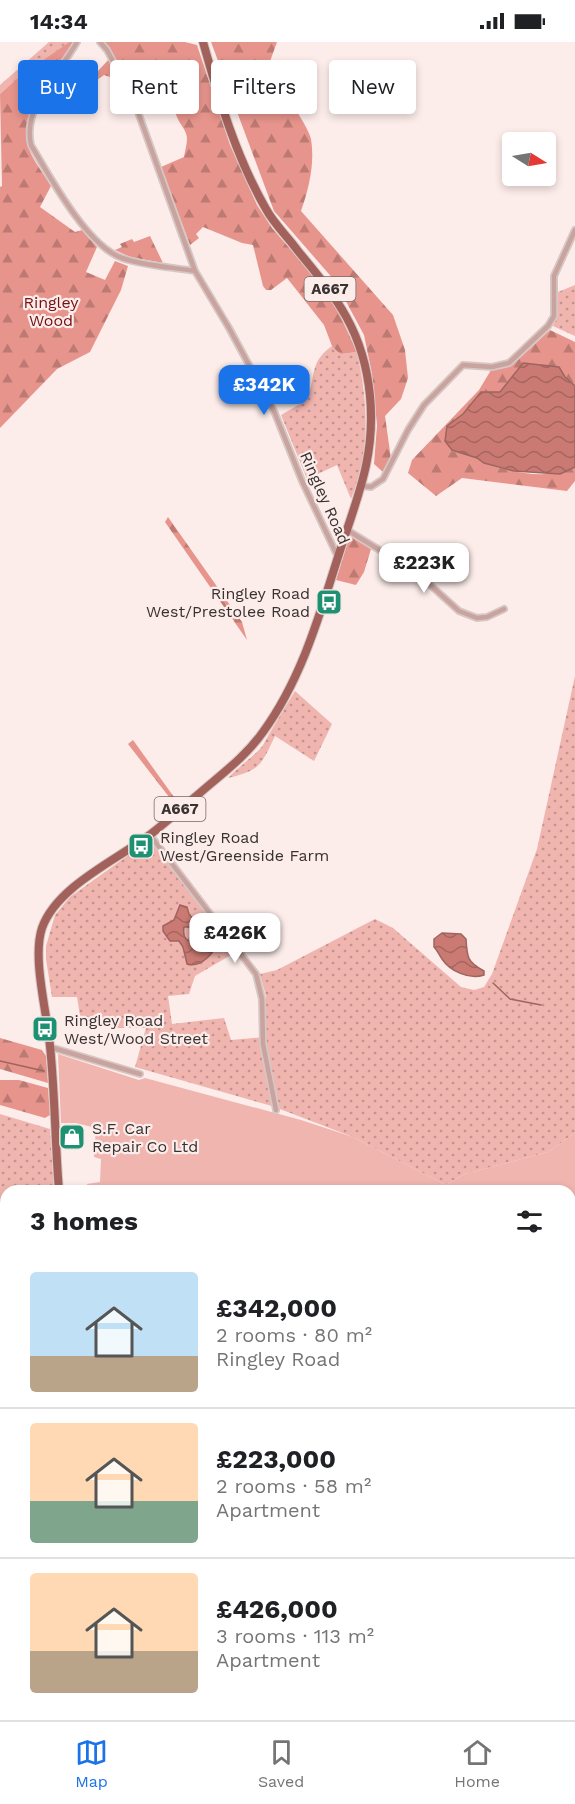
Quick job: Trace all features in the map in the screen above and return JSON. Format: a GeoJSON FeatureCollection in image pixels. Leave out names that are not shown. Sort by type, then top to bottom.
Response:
{"type":"FeatureCollection","features":[{"type":"Feature","properties":{"kind":"main road","name":"A667"},"geometry":{"type":"LineString","coordinates":[[59,1185],[50,1047],[38,952],[39,939],[48,916],[54,905],[67,891],[150,834],[235,764],[273,718],[314,635],[362,486],[369,455],[371,414],[366,370],[358,341],[340,304],[268,213],[246,171],[215,85],[204,42]]}},
{"type":"Feature","properties":{"kind":"street"},"geometry":{"type":"LineString","coordinates":[[77,42],[39,99],[29,137],[31,145],[71,208],[105,248],[124,259],[195,271]]}},
{"type":"Feature","properties":{"kind":"street","name":"Ringley Road"},"geometry":{"type":"LineString","coordinates":[[100,42],[107,50],[134,101],[195,271],[274,411],[302,481],[338,557]]}},
{"type":"Feature","properties":{"kind":"street"},"geometry":{"type":"LineString","coordinates":[[362,486],[371,486],[383,479],[408,430],[424,405],[463,365],[492,367],[509,363],[548,326],[554,316],[554,276],[575,230]]}},
{"type":"Feature","properties":{"kind":"street"},"geometry":{"type":"LineString","coordinates":[[347,530],[417,573],[459,611],[477,618],[488,617],[504,609]]}},
{"type":"Feature","properties":{"kind":"street"},"geometry":{"type":"LineString","coordinates":[[150,834],[256,974],[262,999],[263,1044],[276,1110]]}},
{"type":"Feature","properties":{"kind":"street"},"geometry":{"type":"LineString","coordinates":[[50,1047],[140,1074]]}},
{"type":"Feature","properties":{"kind":"shaded area"},"geometry":{"type":"Polygon","coordinates":[[[49,42],[69,42],[43,60],[28,60],[49,42]]]}},
{"type":"Feature","properties":{"kind":"shaded area"},"geometry":{"type":"Polygon","coordinates":[[[18,69],[18,78],[0,94],[0,85],[18,69]]]}},
{"type":"Feature","properties":{"kind":"shaded area"},"geometry":{"type":"Polygon","coordinates":[[[575,285],[575,336],[553,326],[558,314],[558,292],[575,285]]]}},
{"type":"Feature","properties":{"kind":"shaded area"},"geometry":{"type":"Polygon","coordinates":[[[332,346],[341,354],[357,352],[364,389],[365,444],[351,499],[337,465],[307,479],[281,415],[307,400],[316,364],[332,346]]]}},
{"type":"Feature","properties":{"kind":"shaded area"},"geometry":{"type":"Polygon","coordinates":[[[575,676],[575,1133],[548,1152],[465,1174],[446,1185],[353,1137],[272,1106],[135,1067],[146,1028],[112,1028],[81,1022],[77,997],[52,997],[46,946],[55,915],[70,897],[151,839],[236,952],[195,976],[189,994],[168,996],[172,1024],[224,1018],[231,1040],[265,1037],[266,996],[260,974],[277,970],[375,919],[393,928],[461,987],[474,990],[484,987],[492,974],[537,849],[575,676]]]}},
{"type":"Feature","properties":{"kind":"shaded area"},"geometry":{"type":"Polygon","coordinates":[[[295,691],[332,724],[314,761],[275,736],[259,765],[247,772],[228,778],[263,745],[295,691]]]}},
{"type":"Feature","properties":{"kind":"shaded area"},"geometry":{"type":"Polygon","coordinates":[[[58,1054],[139,1080],[145,1078],[301,1120],[353,1137],[446,1185],[87,1185],[100,1182],[101,1159],[94,1157],[96,1128],[76,1123],[61,1123],[58,1054]]]}},
{"type":"Feature","properties":{"kind":"shaded area"},"geometry":{"type":"Polygon","coordinates":[[[0,1114],[50,1129],[54,1185],[0,1185],[0,1114]]]}},
{"type":"Feature","properties":{"kind":"shaded area"},"geometry":{"type":"Polygon","coordinates":[[[575,1133],[575,1185],[446,1185],[465,1174],[548,1152],[575,1133]]]}},
{"type":"Feature","properties":{"kind":"green space","name":"Ringley Wood"},"geometry":{"type":"Polygon","coordinates":[[[69,42],[74,42],[62,60],[43,60],[69,42]]]}},
{"type":"Feature","properties":{"kind":"green space"},"geometry":{"type":"Polygon","coordinates":[[[103,42],[185,42],[197,45],[211,87],[211,114],[220,114],[230,145],[257,205],[272,228],[323,287],[339,313],[357,352],[341,354],[332,346],[324,325],[287,278],[271,290],[266,290],[253,245],[242,243],[203,227],[196,234],[199,238],[190,245],[161,167],[184,157],[187,138],[176,114],[199,114],[199,60],[115,60],[103,42]]]}},
{"type":"Feature","properties":{"kind":"green space"},"geometry":{"type":"Polygon","coordinates":[[[211,42],[277,42],[271,60],[218,60],[211,42]]]}},
{"type":"Feature","properties":{"kind":"green space"},"geometry":{"type":"Polygon","coordinates":[[[109,59],[110,77],[104,75],[98,79],[98,71],[109,59]]]}},
{"type":"Feature","properties":{"kind":"green space","name":"Ringley Wood"},"geometry":{"type":"Polygon","coordinates":[[[18,78],[18,114],[30,114],[26,133],[28,146],[51,186],[40,207],[75,232],[82,230],[97,247],[86,272],[105,280],[115,261],[128,266],[121,290],[90,352],[57,369],[0,428],[0,187],[2,186],[0,94],[18,78]]]}},
{"type":"Feature","properties":{"kind":"green space"},"geometry":{"type":"Polygon","coordinates":[[[238,114],[298,114],[309,132],[312,157],[311,175],[301,211],[393,315],[405,350],[408,378],[401,399],[385,416],[391,459],[384,473],[374,464],[377,425],[372,374],[364,335],[335,281],[274,211],[238,114]]]}},
{"type":"Feature","properties":{"kind":"green space"},"geometry":{"type":"Polygon","coordinates":[[[150,236],[163,263],[130,257],[115,250],[122,247],[120,244],[132,239],[134,242],[150,236]]]}},
{"type":"Feature","properties":{"kind":"green space"},"geometry":{"type":"Polygon","coordinates":[[[550,330],[575,342],[575,386],[565,377],[559,367],[523,363],[500,392],[481,392],[463,415],[447,426],[452,451],[464,453],[485,463],[531,474],[554,473],[575,467],[575,481],[567,491],[462,478],[436,496],[408,473],[412,460],[479,390],[491,370],[511,366],[550,330]]]}},
{"type":"Feature","properties":{"kind":"green space"},"geometry":{"type":"Polygon","coordinates":[[[168,517],[242,622],[247,640],[165,522],[168,517]]]}},
{"type":"Feature","properties":{"kind":"green space"},"geometry":{"type":"Polygon","coordinates":[[[350,535],[371,549],[364,572],[356,585],[336,580],[350,535]]]}},
{"type":"Feature","properties":{"kind":"green space"},"geometry":{"type":"Polygon","coordinates":[[[133,740],[179,804],[176,806],[128,744],[133,740]]]}},
{"type":"Feature","properties":{"kind":"green space"},"geometry":{"type":"Polygon","coordinates":[[[0,1038],[42,1050],[46,1056],[48,1083],[0,1069],[0,1038]]]}},
{"type":"Feature","properties":{"kind":"green space"},"geometry":{"type":"Polygon","coordinates":[[[0,1080],[19,1080],[48,1088],[50,1115],[45,1118],[0,1105],[0,1080]]]}},
{"type":"Feature","properties":{"kind":"water"},"geometry":{"type":"Polygon","coordinates":[[[523,363],[559,367],[565,377],[575,386],[575,467],[560,474],[514,471],[484,463],[477,458],[452,450],[445,441],[447,426],[463,414],[481,392],[500,392],[523,363]]]}},
{"type":"Feature","properties":{"kind":"water"},"geometry":{"type":"Polygon","coordinates":[[[180,905],[187,907],[189,914],[197,924],[194,927],[184,927],[186,939],[198,942],[209,925],[221,940],[207,958],[198,964],[187,964],[183,947],[179,941],[170,941],[163,931],[163,926],[174,920],[180,905]]]}},
{"type":"Feature","properties":{"kind":"water"},"geometry":{"type":"Polygon","coordinates":[[[442,933],[461,934],[466,939],[469,958],[474,965],[484,971],[484,975],[466,975],[455,971],[445,963],[434,947],[434,939],[442,933]]]}},
{"type":"Feature","properties":{"kind":"waterway"},"geometry":{"type":"LineString","coordinates":[[493,983],[510,999],[541,1005]]}},
{"type":"Feature","properties":{"kind":"waterway"},"geometry":{"type":"LineString","coordinates":[[0,1061],[44,1071]]}},
{"type":"Feature","properties":{"kind":"place","name":"Ringley Road West/Prestolee Road"},"geometry":{"type":"Point","coordinates":[329,602]}},
{"type":"Feature","properties":{"kind":"place","name":"Ringley Road West/Greenside Farm"},"geometry":{"type":"Point","coordinates":[141,846]}},
{"type":"Feature","properties":{"kind":"place","name":"Ringley Road West/Wood Street"},"geometry":{"type":"Point","coordinates":[45,1029]}},
{"type":"Feature","properties":{"kind":"place","name":"S.F. Car Repair Co Ltd"},"geometry":{"type":"Point","coordinates":[72,1137]}}]}
